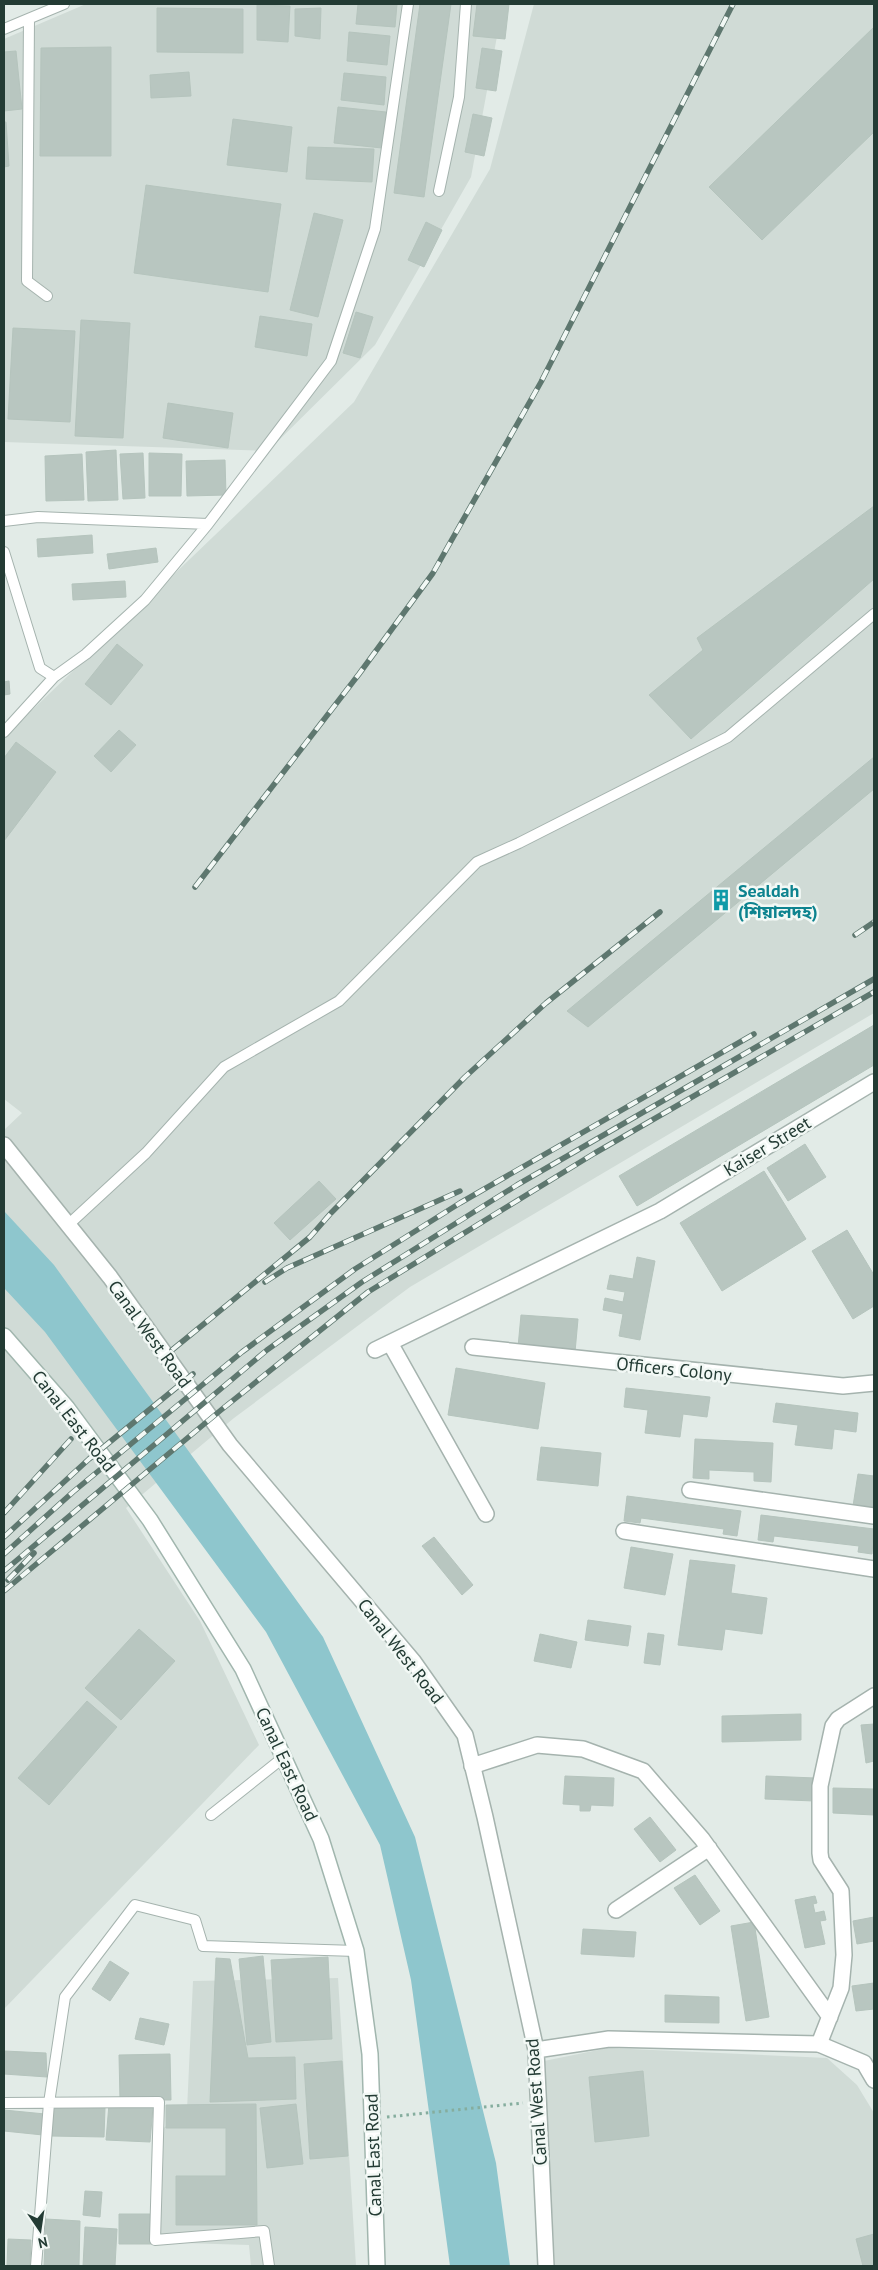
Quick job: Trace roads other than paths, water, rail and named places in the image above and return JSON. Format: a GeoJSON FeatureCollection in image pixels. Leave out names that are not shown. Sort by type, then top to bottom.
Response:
{"type":"FeatureCollection","features":[{"type":"Feature","properties":{"kind":"street","name":"Kaiser Street"},"geometry":{"type":"LineString","coordinates":[[375,1350],[660,1211],[874,1082]]}},
{"type":"Feature","properties":{"kind":"street","name":"Canal West Road"},"geometry":{"type":"LineString","coordinates":[[4,1145],[110,1277],[230,1445],[413,1661],[464,1735],[536,2050],[546,2266]]}},
{"type":"Feature","properties":{"kind":"street","name":"Canal East Road"},"geometry":{"type":"LineString","coordinates":[[4,1336],[67,1408],[150,1520],[243,1669],[321,1839],[356,1950],[370,2054],[377,2266]]}},
{"type":"Feature","properties":{"kind":"street"},"geometry":{"type":"LineString","coordinates":[[390,1343],[486,1514]]}},
{"type":"Feature","properties":{"kind":"street","name":"Officers Colony"},"geometry":{"type":"LineString","coordinates":[[473,1347],[843,1386],[874,1383]]}},
{"type":"Feature","properties":{"kind":"street"},"geometry":{"type":"LineString","coordinates":[[690,1490],[874,1516]]}},
{"type":"Feature","properties":{"kind":"street"},"geometry":{"type":"LineString","coordinates":[[624,1531],[874,1569]]}},
{"type":"Feature","properties":{"kind":"street"},"geometry":{"type":"LineString","coordinates":[[819,2044],[841,1988],[844,1955],[843,1900],[841,1891],[821,1860],[820,1786],[833,1726],[838,1719],[874,1696]]}},
{"type":"Feature","properties":{"kind":"street"},"geometry":{"type":"LineString","coordinates":[[472,1766],[537,1745],[582,1749],[643,1771],[709,1848],[830,2017]]}},
{"type":"Feature","properties":{"kind":"street"},"geometry":{"type":"LineString","coordinates":[[616,1910],[709,1848]]}},
{"type":"Feature","properties":{"kind":"street"},"geometry":{"type":"LineString","coordinates":[[536,2050],[609,2039],[819,2044],[864,2063],[874,2080]]}},
{"type":"Feature","properties":{"kind":"lane"},"geometry":{"type":"LineString","coordinates":[[4,29],[64,4]]}},
{"type":"Feature","properties":{"kind":"lane"},"geometry":{"type":"LineString","coordinates":[[4,732],[54,677],[86,654],[145,600],[208,524],[331,361],[375,229],[408,4]]}},
{"type":"Feature","properties":{"kind":"lane"},"geometry":{"type":"LineString","coordinates":[[439,191],[459,97],[466,4]]}},
{"type":"Feature","properties":{"kind":"lane"},"geometry":{"type":"LineString","coordinates":[[30,18],[26,281],[47,296]]}},
{"type":"Feature","properties":{"kind":"lane"},"geometry":{"type":"LineString","coordinates":[[4,520],[38,518],[208,524]]}},
{"type":"Feature","properties":{"kind":"lane"},"geometry":{"type":"LineString","coordinates":[[4,552],[40,668],[54,677]]}},
{"type":"Feature","properties":{"kind":"lane"},"geometry":{"type":"LineString","coordinates":[[68,1225],[146,1153],[224,1067],[339,1001],[477,862],[519,843],[728,737],[874,614]]}},
{"type":"Feature","properties":{"kind":"lane"},"geometry":{"type":"LineString","coordinates":[[211,1815],[284,1757]]}},
{"type":"Feature","properties":{"kind":"lane"},"geometry":{"type":"LineString","coordinates":[[36,2266],[49,2102],[65,1997],[135,1905],[195,1920],[203,1946],[356,1950]]}},
{"type":"Feature","properties":{"kind":"lane"},"geometry":{"type":"LineString","coordinates":[[4,2103],[159,2102],[155,2240],[264,2231],[269,2266]]}},
{"type":"Feature","properties":{"kind":"water"},"geometry":{"type":"Polygon","coordinates":[[[4,1211],[54,1265],[323,1637],[415,1837],[496,2163],[510,2266],[450,2266],[411,1980],[380,1845],[266,1632],[45,1332],[4,1288],[4,1211]]]}},
{"type":"Feature","properties":{"kind":"railway"},"geometry":{"type":"LineString","coordinates":[[195,887],[359,674],[433,573],[541,382],[733,4]]}},
{"type":"Feature","properties":{"kind":"railway"},"geometry":{"type":"LineString","coordinates":[[172,1350],[310,1237],[331,1213],[465,1077],[546,1003],[660,912]]}},
{"type":"Feature","properties":{"kind":"railway"},"geometry":{"type":"LineString","coordinates":[[855,935],[874,922]]}},
{"type":"Feature","properties":{"kind":"railway"},"geometry":{"type":"LineString","coordinates":[[4,1571],[267,1350],[362,1282],[517,1185],[874,979]]}},
{"type":"Feature","properties":{"kind":"railway"},"geometry":{"type":"LineString","coordinates":[[4,1591],[221,1410],[368,1292],[595,1153],[874,992]]}},
{"type":"Feature","properties":{"kind":"railway"},"geometry":{"type":"LineString","coordinates":[[4,1554],[73,1492],[242,1352],[355,1269],[460,1203],[754,1034]]}},
{"type":"Feature","properties":{"kind":"railway"},"geometry":{"type":"LineString","coordinates":[[265,1282],[287,1268],[460,1191]]}},
{"type":"Feature","properties":{"kind":"railway"},"geometry":{"type":"LineString","coordinates":[[4,1537],[89,1459],[193,1374]]}},
{"type":"Feature","properties":{"kind":"railway"},"geometry":{"type":"LineString","coordinates":[[4,1513],[71,1439]]}},
{"type":"Feature","properties":{"kind":"railway"},"geometry":{"type":"LineString","coordinates":[[8,1580],[34,1553]]}},
{"type":"Feature","properties":{"kind":"place","name":"Sealdah (শিয়ালদহ)"},"geometry":{"type":"Point","coordinates":[721,900]}}]}
